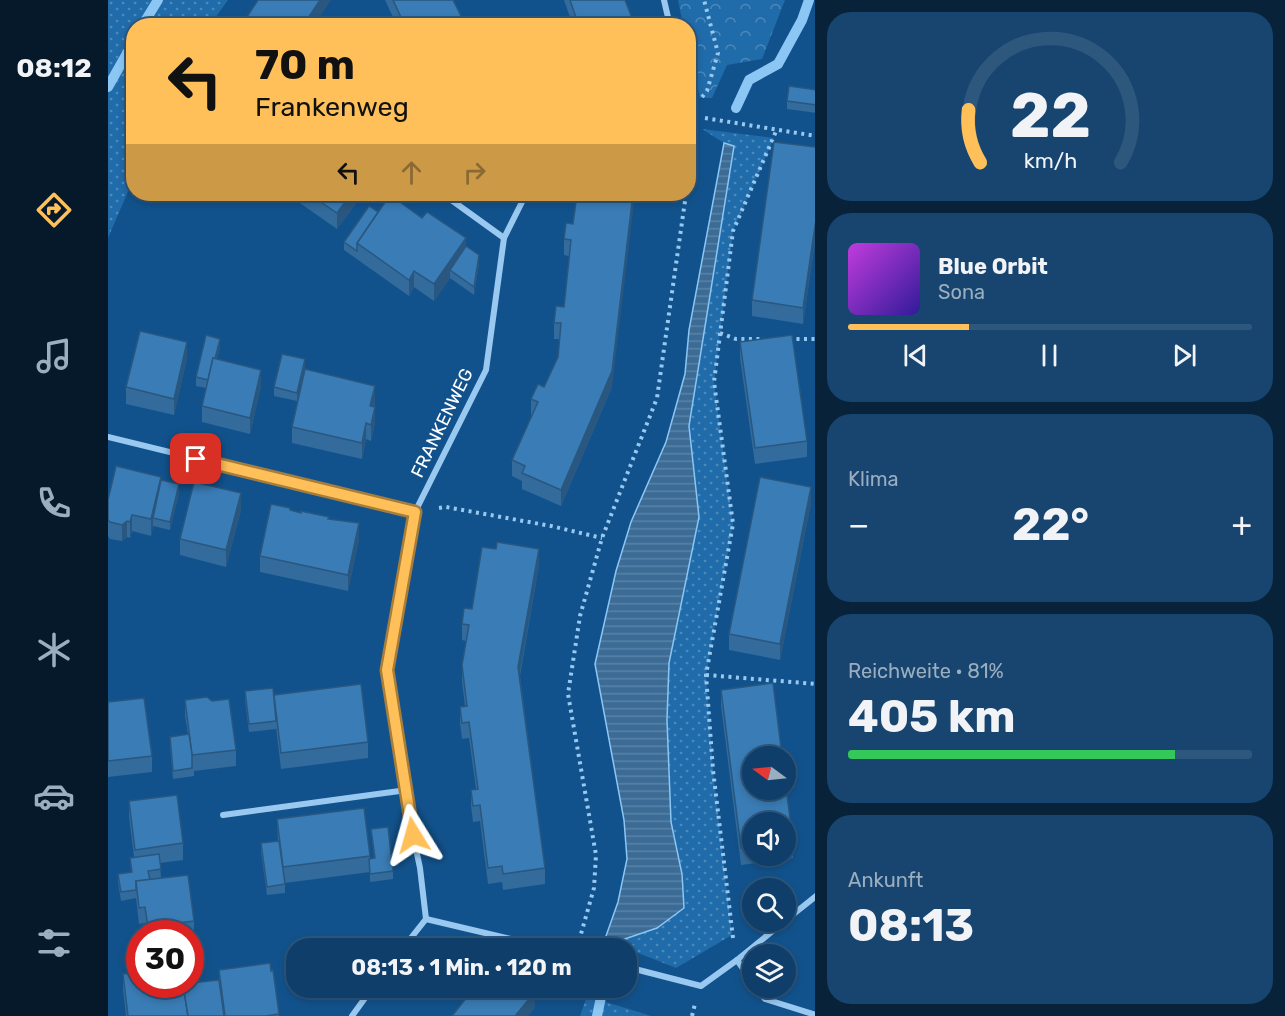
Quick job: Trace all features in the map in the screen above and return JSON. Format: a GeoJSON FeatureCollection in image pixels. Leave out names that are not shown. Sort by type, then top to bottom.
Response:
{"type":"FeatureCollection","features":[{"type":"Feature","properties":{"kind":"street"},"geometry":{"type":"LineString","coordinates":[[664,0],[668,18]]}},
{"type":"Feature","properties":{"kind":"street"},"geometry":{"type":"LineString","coordinates":[[452,201],[504,238]]}},
{"type":"Feature","properties":{"kind":"street","name":"FRANKENWEG"},"geometry":{"type":"LineString","coordinates":[[426,919],[420,868],[387,670],[415,512],[486,370],[504,238],[522,201]]}},
{"type":"Feature","properties":{"kind":"street"},"geometry":{"type":"LineString","coordinates":[[108,437],[415,512]]}},
{"type":"Feature","properties":{"kind":"street"},"geometry":{"type":"LineString","coordinates":[[223,815],[407,790]]}},
{"type":"Feature","properties":{"kind":"street"},"geometry":{"type":"LineString","coordinates":[[796,912],[815,897]]}},
{"type":"Feature","properties":{"kind":"street"},"geometry":{"type":"LineString","coordinates":[[411,938],[426,919],[507,938]]}},
{"type":"Feature","properties":{"kind":"street"},"geometry":{"type":"LineString","coordinates":[[637,970],[700,986],[771,932]]}},
{"type":"Feature","properties":{"kind":"street"},"geometry":{"type":"LineString","coordinates":[[737,960],[742,967]]}},
{"type":"Feature","properties":{"kind":"street"},"geometry":{"type":"LineString","coordinates":[[352,1016],[365,998]]}},
{"type":"Feature","properties":{"kind":"street"},"geometry":{"type":"LineString","coordinates":[[764,998],[815,1015]]}},
{"type":"Feature","properties":{"kind":"path"},"geometry":{"type":"LineString","coordinates":[[696,104],[707,91],[718,53],[704,0]]}},
{"type":"Feature","properties":{"kind":"path"},"geometry":{"type":"LineString","coordinates":[[696,115],[720,122],[815,136]]}},
{"type":"Feature","properties":{"kind":"path"},"geometry":{"type":"LineString","coordinates":[[737,960],[714,781],[706,675],[733,524],[714,382],[733,231],[777,129]]}},
{"type":"Feature","properties":{"kind":"path"},"geometry":{"type":"LineString","coordinates":[[581,938],[594,888],[597,855],[568,694],[580,616],[602,538],[657,398],[685,201]]}},
{"type":"Feature","properties":{"kind":"path"},"geometry":{"type":"LineString","coordinates":[[720,333],[736,339],[770,339]]}},
{"type":"Feature","properties":{"kind":"path"},"geometry":{"type":"LineString","coordinates":[[781,339],[815,339]]}},
{"type":"Feature","properties":{"kind":"path"},"geometry":{"type":"LineString","coordinates":[[415,512],[446,507],[551,526],[602,538]]}},
{"type":"Feature","properties":{"kind":"path"},"geometry":{"type":"LineString","coordinates":[[706,675],[815,684]]}},
{"type":"Feature","properties":{"kind":"green space"},"geometry":{"type":"Polygon","coordinates":[[[108,0],[228,0],[215,18],[126,18],[126,196],[108,238],[108,0]]]}},
{"type":"Feature","properties":{"kind":"green space"},"geometry":{"type":"Polygon","coordinates":[[[678,0],[785,0],[762,59],[727,65],[712,98],[700,98],[696,79],[696,18],[682,18],[678,0]]]}},
{"type":"Feature","properties":{"kind":"green space"},"geometry":{"type":"Polygon","coordinates":[[[702,129],[774,138],[733,231],[714,382],[733,524],[706,675],[713,770],[732,935],[676,968],[637,953],[637,938],[628,938],[657,928],[684,907],[682,874],[671,822],[667,720],[669,663],[699,517],[688,426],[734,146],[724,143],[702,129]]]}},
{"type":"Feature","properties":{"kind":"green space"},"geometry":{"type":"Polygon","coordinates":[[[586,998],[593,998],[651,1016],[580,1016],[586,998]]]}},
{"type":"Feature","properties":{"kind":"shaded area"},"geometry":{"type":"Polygon","coordinates":[[[724,143],[734,146],[689,426],[699,517],[669,663],[667,720],[671,822],[682,874],[684,908],[657,928],[628,938],[608,938],[606,936],[618,902],[627,859],[624,820],[595,664],[616,571],[631,522],[666,442],[685,374],[689,330],[724,143]]]}},
{"type":"Feature","properties":{"kind":"building"},"geometry":{"type":"Polygon","coordinates":[[[258,0],[320,0],[308,18],[246,18],[258,0]]]}},
{"type":"Feature","properties":{"kind":"building"},"geometry":{"type":"Polygon","coordinates":[[[393,0],[453,0],[462,18],[401,18],[393,0]]]}},
{"type":"Feature","properties":{"kind":"building"},"geometry":{"type":"Polygon","coordinates":[[[570,0],[625,0],[632,18],[576,18],[570,0]]]}},
{"type":"Feature","properties":{"kind":"building"},"geometry":{"type":"Polygon","coordinates":[[[789,86],[815,90],[815,105],[787,101],[789,86]]]}},
{"type":"Feature","properties":{"kind":"building"},"geometry":{"type":"Polygon","coordinates":[[[774,142],[815,147],[815,226],[803,308],[752,300],[774,142]]]}},
{"type":"Feature","properties":{"kind":"building"},"geometry":{"type":"Polygon","coordinates":[[[319,201],[346,201],[337,213],[319,201]]]}},
{"type":"Feature","properties":{"kind":"building"},"geometry":{"type":"Polygon","coordinates":[[[386,201],[398,201],[422,218],[427,212],[466,238],[434,284],[414,271],[409,280],[357,243],[386,201]]]}},
{"type":"Feature","properties":{"kind":"building"},"geometry":{"type":"Polygon","coordinates":[[[576,201],[632,201],[612,371],[561,490],[522,473],[525,466],[512,460],[538,402],[531,399],[538,384],[544,387],[558,357],[561,323],[554,323],[556,306],[564,307],[571,240],[564,239],[566,223],[573,224],[576,201]]]}},
{"type":"Feature","properties":{"kind":"building"},"geometry":{"type":"Polygon","coordinates":[[[369,206],[378,212],[357,243],[357,251],[344,242],[369,206]]]}},
{"type":"Feature","properties":{"kind":"building"},"geometry":{"type":"Polygon","coordinates":[[[466,246],[479,255],[474,287],[450,270],[466,246]]]}},
{"type":"Feature","properties":{"kind":"building"},"geometry":{"type":"Polygon","coordinates":[[[140,331],[187,342],[174,399],[126,387],[140,331]]]}},
{"type":"Feature","properties":{"kind":"building"},"geometry":{"type":"Polygon","coordinates":[[[206,335],[220,339],[208,380],[196,377],[206,335]]]}},
{"type":"Feature","properties":{"kind":"building"},"geometry":{"type":"Polygon","coordinates":[[[792,335],[807,441],[755,448],[740,342],[792,335]]]}},
{"type":"Feature","properties":{"kind":"building"},"geometry":{"type":"Polygon","coordinates":[[[282,354],[305,359],[297,393],[274,387],[282,354]]]}},
{"type":"Feature","properties":{"kind":"building"},"geometry":{"type":"Polygon","coordinates":[[[213,358],[261,370],[250,418],[202,406],[213,358]]]}},
{"type":"Feature","properties":{"kind":"building"},"geometry":{"type":"Polygon","coordinates":[[[305,369],[375,386],[370,406],[375,407],[371,425],[366,423],[362,443],[292,427],[305,369]]]}},
{"type":"Feature","properties":{"kind":"building"},"geometry":{"type":"Polygon","coordinates":[[[116,466],[161,477],[151,519],[132,515],[130,522],[127,521],[122,525],[108,520],[108,500],[116,466]]]}},
{"type":"Feature","properties":{"kind":"building"},"geometry":{"type":"Polygon","coordinates":[[[760,477],[811,487],[780,644],[729,634],[760,477]]]}},
{"type":"Feature","properties":{"kind":"building"},"geometry":{"type":"Polygon","coordinates":[[[161,480],[179,484],[170,522],[153,518],[161,480]]]}},
{"type":"Feature","properties":{"kind":"building"},"geometry":{"type":"Polygon","coordinates":[[[194,482],[241,493],[226,550],[180,539],[194,482]]]}},
{"type":"Feature","properties":{"kind":"building"},"geometry":{"type":"Polygon","coordinates":[[[271,504],[301,513],[301,511],[329,517],[328,519],[359,523],[348,575],[260,556],[271,504]]]}},
{"type":"Feature","properties":{"kind":"building"},"geometry":{"type":"Polygon","coordinates":[[[497,542],[539,549],[518,667],[545,868],[503,874],[502,866],[488,868],[480,805],[473,806],[471,790],[478,789],[469,722],[462,723],[460,707],[467,706],[462,665],[469,625],[462,624],[464,608],[472,609],[482,547],[496,549],[497,542]]]}},
{"type":"Feature","properties":{"kind":"building"},"geometry":{"type":"Polygon","coordinates":[[[773,683],[781,746],[742,746],[742,800],[788,800],[789,812],[742,812],[742,848],[741,848],[721,690],[773,683]]]}},
{"type":"Feature","properties":{"kind":"building"},"geometry":{"type":"Polygon","coordinates":[[[361,684],[368,742],[281,753],[274,695],[361,684]]]}},
{"type":"Feature","properties":{"kind":"building"},"geometry":{"type":"Polygon","coordinates":[[[273,688],[276,721],[249,724],[245,691],[273,688]]]}},
{"type":"Feature","properties":{"kind":"building"},"geometry":{"type":"Polygon","coordinates":[[[207,697],[212,701],[229,699],[236,750],[192,755],[185,700],[207,697]]]}},
{"type":"Feature","properties":{"kind":"building"},"geometry":{"type":"Polygon","coordinates":[[[144,698],[152,756],[108,761],[108,702],[144,698]]]}},
{"type":"Feature","properties":{"kind":"building"},"geometry":{"type":"Polygon","coordinates":[[[189,734],[192,768],[173,771],[170,737],[189,734]]]}},
{"type":"Feature","properties":{"kind":"building"},"geometry":{"type":"Polygon","coordinates":[[[177,795],[183,843],[135,850],[129,801],[177,795]]]}},
{"type":"Feature","properties":{"kind":"building"},"geometry":{"type":"Polygon","coordinates":[[[364,808],[370,856],[283,867],[277,819],[364,808]]]}},
{"type":"Feature","properties":{"kind":"building"},"geometry":{"type":"Polygon","coordinates":[[[388,827],[393,871],[370,874],[369,859],[375,858],[371,829],[388,827]]]}},
{"type":"Feature","properties":{"kind":"building"},"geometry":{"type":"Polygon","coordinates":[[[279,841],[285,884],[267,887],[261,843],[279,841]]]}},
{"type":"Feature","properties":{"kind":"building"},"geometry":{"type":"Polygon","coordinates":[[[159,854],[161,869],[148,871],[150,880],[136,881],[136,890],[121,892],[118,874],[132,872],[130,858],[159,854]]]}},
{"type":"Feature","properties":{"kind":"building"},"geometry":{"type":"Polygon","coordinates":[[[188,875],[194,920],[147,920],[145,907],[139,908],[136,881],[188,875]]]}},
{"type":"Feature","properties":{"kind":"building"},"geometry":{"type":"Polygon","coordinates":[[[270,963],[279,1014],[225,1016],[219,970],[270,963]]]}},
{"type":"Feature","properties":{"kind":"building"},"geometry":{"type":"Polygon","coordinates":[[[123,974],[126,974],[126,998],[185,998],[188,1016],[128,1016],[123,974]]]}},
{"type":"Feature","properties":{"kind":"building"},"geometry":{"type":"Polygon","coordinates":[[[219,980],[224,1016],[188,1016],[185,998],[204,998],[204,982],[219,980]]]}},
{"type":"Feature","properties":{"kind":"building"},"geometry":{"type":"Polygon","coordinates":[[[466,998],[530,998],[515,1016],[452,1016],[466,998]]]}},
{"type":"Feature","properties":{"kind":"waterway"},"geometry":{"type":"LineString","coordinates":[[147,18],[158,0]]}},
{"type":"Feature","properties":{"kind":"waterway"},"geometry":{"type":"LineString","coordinates":[[736,108],[749,80],[778,64],[802,20],[809,0]]}},
{"type":"Feature","properties":{"kind":"waterway"},"geometry":{"type":"LineString","coordinates":[[108,87],[126,55]]}},
{"type":"Feature","properties":{"kind":"waterway"},"geometry":{"type":"LineString","coordinates":[[597,1016],[601,998]]}},
{"type":"Feature","properties":{"kind":"route"},"geometry":{"type":"LineString","coordinates":[[196,459],[415,512],[387,670],[413,835]]}}]}
